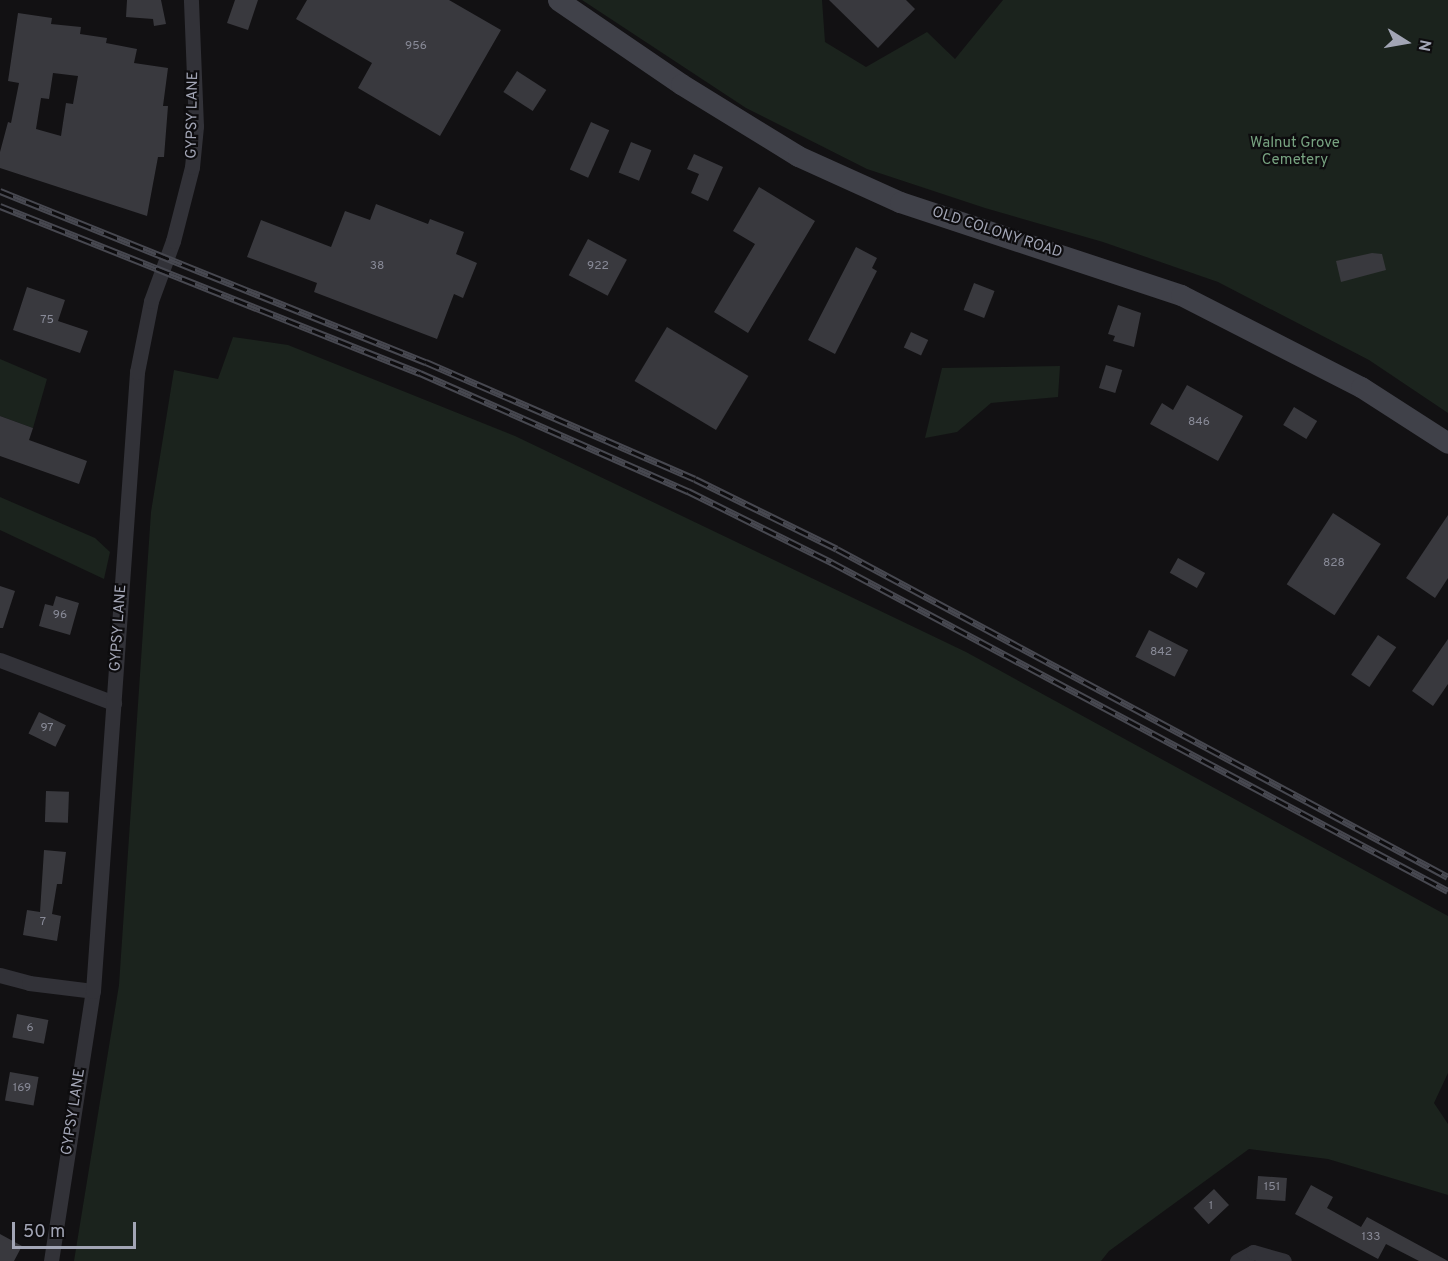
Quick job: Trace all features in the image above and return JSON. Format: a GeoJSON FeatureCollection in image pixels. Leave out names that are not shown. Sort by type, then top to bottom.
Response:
{"type":"FeatureCollection","features":[{"type":"Feature","properties":{"kind":"main road","name":"OLD COLONY ROAD"},"geometry":{"type":"LineString","coordinates":[[558,0],[719,109],[807,161],[900,202],[1181,295],[1351,382],[1448,443]]}},
{"type":"Feature","properties":{"kind":"street","name":"GYPSY LANE"},"geometry":{"type":"LineString","coordinates":[[51,1261],[93,991],[137,372],[151,301],[173,241],[192,167],[196,126],[191,0]]}},
{"type":"Feature","properties":{"kind":"street"},"geometry":{"type":"LineString","coordinates":[[0,660],[114,703]]}},
{"type":"Feature","properties":{"kind":"street"},"geometry":{"type":"LineString","coordinates":[[0,975],[29,983],[93,991]]}},
{"type":"Feature","properties":{"kind":"street"},"geometry":{"type":"LineString","coordinates":[[1237,1261],[1253,1252],[1284,1261]]}},
{"type":"Feature","properties":{"kind":"green space","name":"Walnut Grove Cemetery"},"geometry":{"type":"Polygon","coordinates":[[[582,0],[822,0],[825,42],[866,67],[927,32],[955,59],[1003,0],[1448,0],[1448,413],[1369,360],[1218,282],[1103,242],[985,208],[867,169],[746,108],[582,0]]]}},
{"type":"Feature","properties":{"kind":"green space"},"geometry":{"type":"Polygon","coordinates":[[[233,337],[288,345],[515,436],[966,652],[1448,916],[1448,1073],[1434,1103],[1448,1124],[1448,1195],[1328,1159],[1249,1149],[1109,1251],[1101,1261],[74,1261],[119,985],[151,512],[174,370],[218,379],[233,337]]]}},
{"type":"Feature","properties":{"kind":"green space"},"geometry":{"type":"Polygon","coordinates":[[[0,359],[47,379],[33,428],[0,416],[0,359]]]}},
{"type":"Feature","properties":{"kind":"green space"},"geometry":{"type":"Polygon","coordinates":[[[1060,366],[1058,397],[991,403],[957,432],[925,438],[942,368],[1060,366]]]}},
{"type":"Feature","properties":{"kind":"green space"},"geometry":{"type":"Polygon","coordinates":[[[0,497],[95,538],[110,552],[104,579],[0,530],[0,497]]]}},
{"type":"Feature","properties":{"kind":"building"},"geometry":{"type":"Polygon","coordinates":[[[127,0],[161,0],[166,24],[154,26],[153,19],[126,17],[127,0]]]}},
{"type":"Feature","properties":{"kind":"building"},"geometry":{"type":"Polygon","coordinates":[[[235,0],[258,0],[248,30],[227,23],[235,0]]]}},
{"type":"Feature","properties":{"kind":"building"},"geometry":{"type":"Polygon","coordinates":[[[307,0],[449,0],[501,30],[440,136],[358,88],[372,63],[296,19],[307,0]]]}},
{"type":"Feature","properties":{"kind":"building"},"geometry":{"type":"Polygon","coordinates":[[[829,0],[906,0],[915,9],[878,48],[829,0]]]}},
{"type":"Feature","properties":{"kind":"building"},"geometry":{"type":"Polygon","coordinates":[[[18,13],[52,18],[51,24],[81,27],[80,34],[107,38],[106,43],[137,49],[134,63],[168,68],[163,106],[168,106],[164,157],[158,157],[147,216],[0,168],[0,152],[8,122],[11,123],[19,83],[8,81],[18,13]],[[53,73],[49,99],[41,98],[36,129],[61,136],[66,103],[73,104],[78,76],[53,73]]]}},
{"type":"Feature","properties":{"kind":"building"},"geometry":{"type":"Polygon","coordinates":[[[517,71],[546,90],[533,111],[503,92],[517,71]]]}},
{"type":"Feature","properties":{"kind":"building"},"geometry":{"type":"Polygon","coordinates":[[[591,122],[609,130],[588,178],[570,170],[591,122]]]}},
{"type":"Feature","properties":{"kind":"building"},"geometry":{"type":"Polygon","coordinates":[[[631,142],[651,150],[639,181],[619,173],[631,142]]]}},
{"type":"Feature","properties":{"kind":"building"},"geometry":{"type":"Polygon","coordinates":[[[694,154],[723,167],[708,201],[691,193],[699,174],[687,169],[694,154]]]}},
{"type":"Feature","properties":{"kind":"building"},"geometry":{"type":"Polygon","coordinates":[[[759,187],[815,221],[748,333],[714,312],[755,244],[733,231],[759,187]]]}},
{"type":"Feature","properties":{"kind":"building"},"geometry":{"type":"Polygon","coordinates":[[[376,204],[428,224],[430,219],[464,232],[456,254],[477,263],[463,298],[454,294],[437,339],[314,292],[317,283],[247,257],[261,220],[331,247],[345,211],[370,220],[376,204]]]}},
{"type":"Feature","properties":{"kind":"building"},"geometry":{"type":"Polygon","coordinates":[[[588,239],[627,260],[608,296],[569,275],[588,239]]]}},
{"type":"Feature","properties":{"kind":"building"},"geometry":{"type":"Polygon","coordinates":[[[856,247],[877,258],[872,268],[877,271],[835,354],[808,340],[856,247]]]}},
{"type":"Feature","properties":{"kind":"building"},"geometry":{"type":"Polygon","coordinates":[[[1372,253],[1382,254],[1386,270],[1341,282],[1336,261],[1372,253]]]}},
{"type":"Feature","properties":{"kind":"building"},"geometry":{"type":"Polygon","coordinates":[[[974,283],[995,291],[984,318],[964,310],[974,283]]]}},
{"type":"Feature","properties":{"kind":"building"},"geometry":{"type":"Polygon","coordinates":[[[27,287],[65,300],[58,321],[88,331],[80,353],[13,330],[27,287]]]}},
{"type":"Feature","properties":{"kind":"building"},"geometry":{"type":"Polygon","coordinates":[[[1118,305],[1141,313],[1134,347],[1113,341],[1115,336],[1108,334],[1118,305]]]}},
{"type":"Feature","properties":{"kind":"building"},"geometry":{"type":"Polygon","coordinates":[[[667,327],[748,376],[716,430],[635,381],[667,327]]]}},
{"type":"Feature","properties":{"kind":"building"},"geometry":{"type":"Polygon","coordinates":[[[911,332],[928,340],[921,355],[904,347],[911,332]]]}},
{"type":"Feature","properties":{"kind":"building"},"geometry":{"type":"Polygon","coordinates":[[[1106,365],[1122,370],[1115,393],[1099,388],[1106,365]]]}},
{"type":"Feature","properties":{"kind":"building"},"geometry":{"type":"Polygon","coordinates":[[[1187,385],[1243,416],[1218,461],[1150,424],[1162,403],[1173,410],[1187,385]]]}},
{"type":"Feature","properties":{"kind":"building"},"geometry":{"type":"Polygon","coordinates":[[[1294,407],[1317,421],[1306,439],[1283,425],[1294,407]]]}},
{"type":"Feature","properties":{"kind":"building"},"geometry":{"type":"Polygon","coordinates":[[[0,416],[33,428],[29,440],[87,461],[79,484],[0,456],[0,416]]]}},
{"type":"Feature","properties":{"kind":"building"},"geometry":{"type":"Polygon","coordinates":[[[1333,513],[1381,544],[1335,615],[1287,584],[1333,513]]]}},
{"type":"Feature","properties":{"kind":"building"},"geometry":{"type":"Polygon","coordinates":[[[1448,515],[1448,578],[1435,598],[1406,578],[1448,515]]]}},
{"type":"Feature","properties":{"kind":"building"},"geometry":{"type":"Polygon","coordinates":[[[1178,558],[1205,573],[1197,588],[1170,573],[1178,558]]]}},
{"type":"Feature","properties":{"kind":"building"},"geometry":{"type":"Polygon","coordinates":[[[0,586],[15,591],[3,628],[0,628],[0,586]]]}},
{"type":"Feature","properties":{"kind":"building"},"geometry":{"type":"Polygon","coordinates":[[[56,596],[79,603],[70,635],[39,626],[45,604],[53,606],[56,596]]]}},
{"type":"Feature","properties":{"kind":"building"},"geometry":{"type":"Polygon","coordinates":[[[1149,630],[1188,650],[1175,677],[1135,657],[1149,630]]]}},
{"type":"Feature","properties":{"kind":"building"},"geometry":{"type":"Polygon","coordinates":[[[1378,635],[1396,647],[1369,687],[1351,675],[1378,635]]]}},
{"type":"Feature","properties":{"kind":"building"},"geometry":{"type":"Polygon","coordinates":[[[1448,639],[1448,684],[1433,706],[1412,691],[1448,639]]]}},
{"type":"Feature","properties":{"kind":"building"},"geometry":{"type":"Polygon","coordinates":[[[39,712],[66,725],[55,747],[28,734],[39,712]]]}},
{"type":"Feature","properties":{"kind":"building"},"geometry":{"type":"Polygon","coordinates":[[[46,791],[69,792],[68,823],[45,822],[46,791]]]}},
{"type":"Feature","properties":{"kind":"building"},"geometry":{"type":"Polygon","coordinates":[[[44,850],[66,852],[62,884],[57,884],[52,914],[61,916],[57,941],[23,935],[27,910],[40,912],[44,850]]]}},
{"type":"Feature","properties":{"kind":"building"},"geometry":{"type":"Polygon","coordinates":[[[17,1014],[48,1020],[44,1044],[12,1038],[17,1014]]]}},
{"type":"Feature","properties":{"kind":"building"},"geometry":{"type":"Polygon","coordinates":[[[10,1072],[39,1077],[34,1106],[5,1101],[10,1072]]]}},
{"type":"Feature","properties":{"kind":"building"},"geometry":{"type":"Polygon","coordinates":[[[1258,1176],[1287,1178],[1285,1201],[1256,1199],[1258,1176]]]}},
{"type":"Feature","properties":{"kind":"building"},"geometry":{"type":"Polygon","coordinates":[[[1311,1185],[1333,1197],[1327,1208],[1361,1227],[1367,1217],[1448,1261],[1419,1261],[1386,1244],[1378,1259],[1295,1214],[1311,1185]]]}},
{"type":"Feature","properties":{"kind":"building"},"geometry":{"type":"Polygon","coordinates":[[[1214,1189],[1229,1205],[1209,1224],[1194,1208],[1214,1189]]]}},
{"type":"Feature","properties":{"kind":"building"},"geometry":{"type":"Polygon","coordinates":[[[0,1234],[22,1246],[14,1261],[0,1261],[0,1234]]]}},
{"type":"Feature","properties":{"kind":"railway"},"geometry":{"type":"LineString","coordinates":[[0,191],[426,362],[695,479],[837,549],[1448,877]]}},
{"type":"Feature","properties":{"kind":"railway"},"geometry":{"type":"LineString","coordinates":[[0,206],[420,373],[688,491],[831,562],[1448,891]]}}]}
